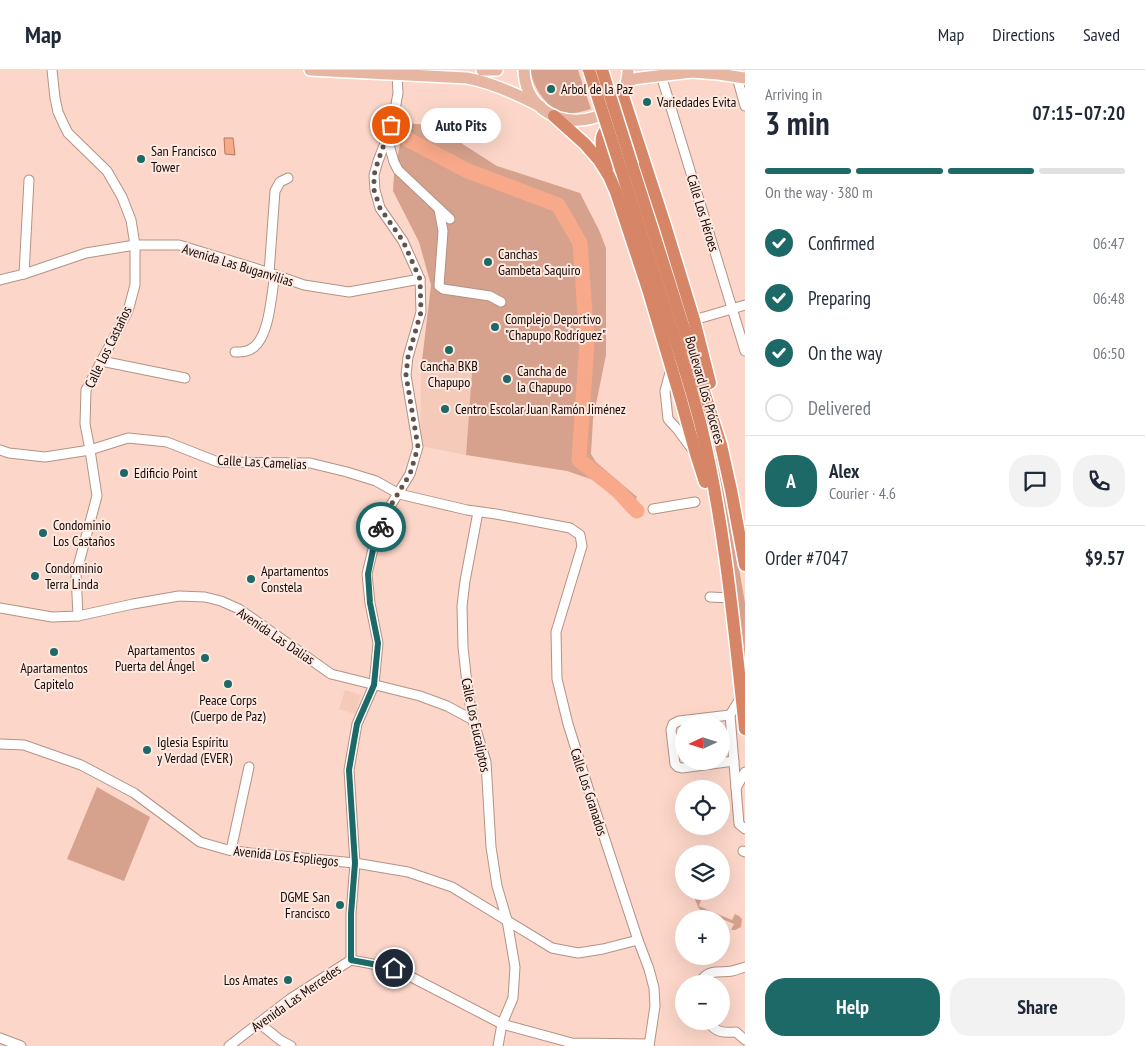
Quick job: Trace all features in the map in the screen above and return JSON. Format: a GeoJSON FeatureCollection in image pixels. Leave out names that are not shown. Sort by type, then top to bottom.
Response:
{"type":"FeatureCollection","features":[{"type":"Feature","properties":{"kind":"highway","name":"Boulevard Los Próceres"},"geometry":{"type":"LineString","coordinates":[[589,70],[626,167],[721,445],[745,565]]}},
{"type":"Feature","properties":{"kind":"highway","name":"Boulevard Los Próceres"},"geometry":{"type":"LineString","coordinates":[[602,70],[677,367],[698,417],[706,449],[726,558],[745,729]]}},
{"type":"Feature","properties":{"kind":"highway"},"geometry":{"type":"LineString","coordinates":[[624,88],[694,320],[717,412],[721,445]]}},
{"type":"Feature","properties":{"kind":"highway"},"geometry":{"type":"LineString","coordinates":[[554,116],[585,144],[599,160],[609,176]]}},
{"type":"Feature","properties":{"kind":"highway"},"geometry":{"type":"LineString","coordinates":[[638,139],[630,129],[610,127],[605,131],[601,142],[609,176],[677,367],[681,400],[726,558]]}},
{"type":"Feature","properties":{"kind":"main road"},"geometry":{"type":"LineString","coordinates":[[310,70],[467,78],[522,96],[554,116],[573,121],[593,118],[610,108],[617,101],[624,88],[628,70]]}},
{"type":"Feature","properties":{"kind":"main road"},"geometry":{"type":"LineString","coordinates":[[482,70],[497,70]]}},
{"type":"Feature","properties":{"kind":"main road"},"geometry":{"type":"LineString","coordinates":[[524,70],[531,95],[540,106]]}},
{"type":"Feature","properties":{"kind":"main road"},"geometry":{"type":"LineString","coordinates":[[624,88],[634,79],[661,75],[692,72],[742,74]]}},
{"type":"Feature","properties":{"kind":"street","name":"Calle Los Castaños"},"geometry":{"type":"LineString","coordinates":[[52,70],[55,98],[62,123],[68,133],[108,172],[122,197],[131,220],[135,245],[135,285],[128,311],[86,390],[85,424],[97,496],[76,574],[78,616]]}},
{"type":"Feature","properties":{"kind":"street"},"geometry":{"type":"LineString","coordinates":[[351,960],[351,914],[355,863],[349,770],[357,724],[374,685],[378,643],[370,603],[368,574],[374,545],[386,513],[410,474],[418,447],[406,375],[408,357],[421,312],[420,279],[403,241],[380,208],[374,190],[374,175],[395,110],[398,93],[397,74]]}},
{"type":"Feature","properties":{"kind":"street"},"geometry":{"type":"LineString","coordinates":[[742,74],[745,106]]}},
{"type":"Feature","properties":{"kind":"street","name":"Calle Los Héroes"},"geometry":{"type":"LineString","coordinates":[[661,75],[745,351]]}},
{"type":"Feature","properties":{"kind":"street"},"geometry":{"type":"LineString","coordinates":[[387,138],[398,170],[450,219]]}},
{"type":"Feature","properties":{"kind":"street"},"geometry":{"type":"LineString","coordinates":[[235,352],[244,352],[253,348],[260,340],[269,318],[275,191],[280,182],[288,178]]}},
{"type":"Feature","properties":{"kind":"street"},"geometry":{"type":"LineString","coordinates":[[24,274],[29,180]]}},
{"type":"Feature","properties":{"kind":"street"},"geometry":{"type":"LineString","coordinates":[[439,209],[443,231],[438,286],[443,289],[490,296],[501,302]]}},
{"type":"Feature","properties":{"kind":"street","name":"Avenida Las Buganvilias"},"geometry":{"type":"LineString","coordinates":[[0,280],[24,274],[86,252],[135,245],[178,245],[304,285],[349,292],[420,279]]}},
{"type":"Feature","properties":{"kind":"street"},"geometry":{"type":"LineString","coordinates":[[694,320],[745,305]]}},
{"type":"Feature","properties":{"kind":"street"},"geometry":{"type":"LineString","coordinates":[[102,361],[185,378]]}},
{"type":"Feature","properties":{"kind":"street"},"geometry":{"type":"LineString","coordinates":[[677,367],[665,391],[668,419],[696,454]]}},
{"type":"Feature","properties":{"kind":"street","name":"Calle Las Camelias"},"geometry":{"type":"LineString","coordinates":[[0,450],[9,453],[45,457],[90,450],[128,438],[167,442],[218,462],[310,463],[376,481],[399,494],[478,512],[570,528],[580,535]]}},
{"type":"Feature","properties":{"kind":"street"},"geometry":{"type":"LineString","coordinates":[[653,509],[695,502]]}},
{"type":"Feature","properties":{"kind":"street","name":"Calle Los Eucaliptos"},"geometry":{"type":"LineString","coordinates":[[478,512],[462,606],[463,647],[469,702],[486,762],[491,847],[497,886],[507,920],[515,967],[513,998],[502,1024],[498,1046]]}},
{"type":"Feature","properties":{"kind":"street","name":"Calle Los Granados"},"geometry":{"type":"LineString","coordinates":[[580,535],[582,546],[556,632],[558,679],[568,724],[587,785],[638,940],[650,969],[655,1006],[649,1045]]}},
{"type":"Feature","properties":{"kind":"street","name":"Avenida Las Dalias"},"geometry":{"type":"LineString","coordinates":[[0,608],[52,617],[78,616],[179,596],[205,597],[221,601],[238,609],[331,674],[420,696],[447,706],[473,720]]}},
{"type":"Feature","properties":{"kind":"street"},"geometry":{"type":"LineString","coordinates":[[710,597],[731,598]]}},
{"type":"Feature","properties":{"kind":"street"},"geometry":{"type":"LineString","coordinates":[[742,697],[730,715],[738,824],[745,829]]}},
{"type":"Feature","properties":{"kind":"street"},"geometry":{"type":"LineString","coordinates":[[457,711],[469,702]]}},
{"type":"Feature","properties":{"kind":"street"},"geometry":{"type":"LineString","coordinates":[[675,723],[671,730],[675,764]]}},
{"type":"Feature","properties":{"kind":"street","name":"Avenida Los Espliegos"},"geometry":{"type":"LineString","coordinates":[[0,744],[24,745],[81,765],[134,792],[200,842],[250,853],[355,863],[408,872],[452,887],[552,948],[578,953],[638,940]]}},
{"type":"Feature","properties":{"kind":"street"},"geometry":{"type":"LineString","coordinates":[[730,762],[734,761]]}},
{"type":"Feature","properties":{"kind":"street"},"geometry":{"type":"LineString","coordinates":[[231,850],[249,767]]}},
{"type":"Feature","properties":{"kind":"street"},"geometry":{"type":"LineString","coordinates":[[736,788],[745,772]]}},
{"type":"Feature","properties":{"kind":"street","name":"Avenida Las Mercedes"},"geometry":{"type":"LineString","coordinates":[[229,1046],[290,999],[351,960],[394,968],[502,1024],[564,1043],[649,1045]]}},
{"type":"Feature","properties":{"kind":"street"},"geometry":{"type":"LineString","coordinates":[[705,975],[711,972],[731,971],[745,967]]}},
{"type":"Feature","properties":{"kind":"street"},"geometry":{"type":"LineString","coordinates":[[260,1024],[291,1046]]}},
{"type":"Feature","properties":{"kind":"street"},"geometry":{"type":"LineString","coordinates":[[716,1030],[718,1032],[736,1032],[745,1040]]}},
{"type":"Feature","properties":{"kind":"street"},"geometry":{"type":"LineString","coordinates":[[0,1038],[21,1046]]}},
{"type":"Feature","properties":{"kind":"shaded area"},"geometry":{"type":"Polygon","coordinates":[[[530,70],[578,70],[591,109],[571,113],[563,112],[549,105],[535,85],[530,70]]]}},
{"type":"Feature","properties":{"kind":"shaded area","name":"Complejo Deportivo \"Chapupo Rodríguez\""},"geometry":{"type":"Polygon","coordinates":[[[404,123],[441,126],[464,145],[497,166],[580,193],[606,248],[606,355],[593,419],[591,454],[596,462],[637,497],[629,514],[602,483],[567,471],[466,455],[472,372],[461,373],[421,369],[431,285],[419,242],[393,191],[394,175],[404,123]]]}},
{"type":"Feature","properties":{"kind":"shaded area"},"geometry":{"type":"Polygon","coordinates":[[[224,138],[233,138],[235,155],[225,154],[224,138]]]}},
{"type":"Feature","properties":{"kind":"shaded area","name":"Centro Escolar Juan Ramón Jiménez"},"geometry":{"type":"Polygon","coordinates":[[[421,369],[472,372],[466,455],[420,446],[421,369]]]}},
{"type":"Feature","properties":{"kind":"shaded area"},"geometry":{"type":"Polygon","coordinates":[[[702,406],[715,447],[731,522],[745,603],[745,673],[702,406]]]}},
{"type":"Feature","properties":{"kind":"shaded area"},"geometry":{"type":"Polygon","coordinates":[[[345,690],[361,695],[355,714],[339,709],[345,690]]]}},
{"type":"Feature","properties":{"kind":"shaded area"},"geometry":{"type":"Polygon","coordinates":[[[97,787],[150,817],[124,881],[67,859],[97,787]]]}},
{"type":"Feature","properties":{"kind":"shaded area"},"geometry":{"type":"Polygon","coordinates":[[[695,900],[701,900],[699,906],[708,910],[699,909],[695,900]]]}},
{"type":"Feature","properties":{"kind":"shaded area"},"geometry":{"type":"Polygon","coordinates":[[[735,914],[742,919],[741,927],[731,930],[734,924],[730,922],[730,919],[732,920],[735,914]]]}},
{"type":"Feature","properties":{"kind":"waterway"},"geometry":{"type":"LineString","coordinates":[[380,125],[468,171],[558,205],[580,243],[587,342],[579,460],[617,490],[637,511]]}},
{"type":"Feature","properties":{"kind":"way so far"},"geometry":{"type":"LineString","coordinates":[[381,527],[386,513],[410,474],[418,447],[406,375],[408,357],[421,312],[420,279],[403,241],[380,208],[374,190],[374,175],[391,125]]}},
{"type":"Feature","properties":{"kind":"place","name":"Arbol de la Paz"},"geometry":{"type":"Point","coordinates":[551,89]}},
{"type":"Feature","properties":{"kind":"place","name":"Variedades Evita"},"geometry":{"type":"Point","coordinates":[647,102]}},
{"type":"Feature","properties":{"kind":"place","name":"Auto Pits"},"geometry":{"type":"Point","coordinates":[391,125]}},
{"type":"Feature","properties":{"kind":"place","name":"San Francisco Tower"},"geometry":{"type":"Point","coordinates":[141,159]}},
{"type":"Feature","properties":{"kind":"place","name":"Canchas Gambeta Saquiro"},"geometry":{"type":"Point","coordinates":[488,262]}},
{"type":"Feature","properties":{"kind":"place","name":"Complejo Deportivo \"Chapupo Rodríguez\""},"geometry":{"type":"Point","coordinates":[495,327]}},
{"type":"Feature","properties":{"kind":"place","name":"Cancha BKB Chapupo"},"geometry":{"type":"Point","coordinates":[449,350]}},
{"type":"Feature","properties":{"kind":"place","name":"Cancha de la Chapupo"},"geometry":{"type":"Point","coordinates":[507,379]}},
{"type":"Feature","properties":{"kind":"place","name":"Centro Escolar Juan Ramón Jiménez"},"geometry":{"type":"Point","coordinates":[445,409]}},
{"type":"Feature","properties":{"kind":"place","name":"Edificio Point"},"geometry":{"type":"Point","coordinates":[124,473]}},
{"type":"Feature","properties":{"kind":"place","name":"Condominio Los Castaños"},"geometry":{"type":"Point","coordinates":[43,533]}},
{"type":"Feature","properties":{"kind":"place","name":"Condominio Terra Linda"},"geometry":{"type":"Point","coordinates":[35,576]}},
{"type":"Feature","properties":{"kind":"place","name":"Apartamentos Constela"},"geometry":{"type":"Point","coordinates":[251,579]}},
{"type":"Feature","properties":{"kind":"place","name":"Apartamentos Capitelo"},"geometry":{"type":"Point","coordinates":[54,652]}},
{"type":"Feature","properties":{"kind":"place","name":"Apartamentos Puerta del Ángel"},"geometry":{"type":"Point","coordinates":[205,658]}},
{"type":"Feature","properties":{"kind":"place","name":"Peace Corps (Cuerpo de Paz)"},"geometry":{"type":"Point","coordinates":[228,684]}},
{"type":"Feature","properties":{"kind":"place","name":"Iglesia Espíritu y Verdad (EVER)"},"geometry":{"type":"Point","coordinates":[147,750]}},
{"type":"Feature","properties":{"kind":"place","name":"DGME San Francisco"},"geometry":{"type":"Point","coordinates":[340,905]}},
{"type":"Feature","properties":{"kind":"place","name":"Los Amates"},"geometry":{"type":"Point","coordinates":[288,980]}},
{"type":"Feature","properties":{"kind":"route"},"geometry":{"type":"LineString","coordinates":[[381,527],[374,545],[368,574],[370,603],[378,643],[374,685],[357,724],[349,770],[355,863],[351,914],[351,960],[394,968]]}}]}
